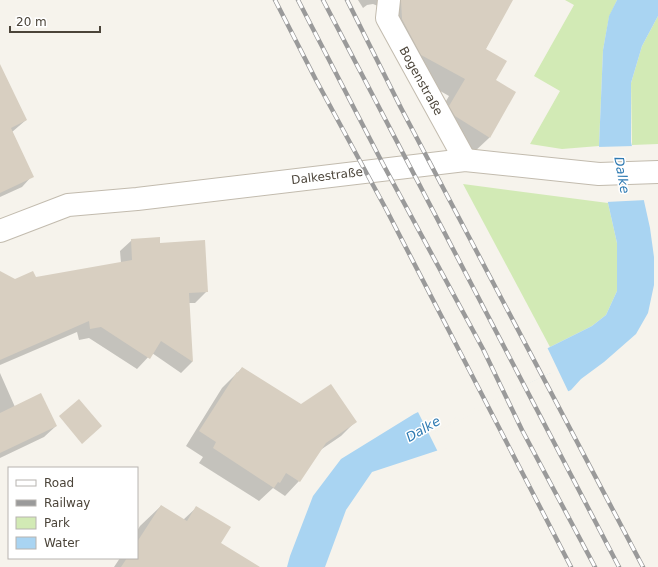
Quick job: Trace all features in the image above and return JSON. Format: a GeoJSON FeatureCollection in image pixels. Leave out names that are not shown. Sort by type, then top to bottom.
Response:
{"type":"FeatureCollection","features":[{"type":"Feature","properties":{"kind":"street","name":"Bogenstraße"},"geometry":{"type":"LineString","coordinates":[[389,0],[387,18],[465,160]]}},
{"type":"Feature","properties":{"kind":"street","name":"Dalkestraße"},"geometry":{"type":"LineString","coordinates":[[0,231],[68,205],[137,199],[465,160],[599,174],[658,172]]}},
{"type":"Feature","properties":{"kind":"green space"},"geometry":{"type":"Polygon","coordinates":[[[565,0],[617,0],[609,17],[603,50],[599,146],[562,149],[530,144],[560,91],[534,76],[574,5],[565,0]]]}},
{"type":"Feature","properties":{"kind":"green space"},"geometry":{"type":"Polygon","coordinates":[[[658,16],[658,144],[632,145],[631,83],[642,46],[658,16]]]}},
{"type":"Feature","properties":{"kind":"green space"},"geometry":{"type":"Polygon","coordinates":[[[463,184],[608,203],[617,243],[617,291],[606,315],[592,326],[550,347],[463,184]]]}},
{"type":"Feature","properties":{"kind":"water","name":"Dalke"},"geometry":{"type":"Polygon","coordinates":[[[617,0],[658,0],[658,16],[642,46],[631,83],[631,142],[650,228],[654,257],[654,285],[648,313],[636,334],[604,362],[581,379],[571,390],[442,449],[372,472],[346,510],[325,567],[287,567],[313,496],[341,459],[414,414],[592,326],[606,315],[617,291],[617,243],[608,203],[599,146],[603,50],[609,16],[617,0]],[[555,371],[431,428],[431,434],[553,377],[555,371]]]}},
{"type":"Feature","properties":{"kind":"pier"},"geometry":{"type":"Polygon","coordinates":[[[634,146],[646,200],[606,202],[597,147],[634,146]]]}},
{"type":"Feature","properties":{"kind":"pier"},"geometry":{"type":"Polygon","coordinates":[[[547,347],[569,393],[438,452],[417,410],[547,347]],[[551,373],[432,429],[432,431],[434,432],[552,376],[553,374],[551,373]]]}},
{"type":"Feature","properties":{"kind":"building"},"geometry":{"type":"Polygon","coordinates":[[[401,0],[513,0],[486,49],[507,61],[496,80],[516,92],[490,138],[455,116],[449,106],[465,79],[421,55],[402,19],[401,0]]]}},
{"type":"Feature","properties":{"kind":"building"},"geometry":{"type":"Polygon","coordinates":[[[0,64],[27,120],[11,128],[34,177],[0,193],[0,64]]]}},
{"type":"Feature","properties":{"kind":"building"},"geometry":{"type":"Polygon","coordinates":[[[160,237],[160,243],[205,240],[208,292],[189,293],[193,362],[161,341],[150,359],[101,327],[90,329],[89,321],[0,360],[0,271],[15,279],[33,271],[36,277],[132,260],[131,239],[160,237]]]}},
{"type":"Feature","properties":{"kind":"building"},"geometry":{"type":"Polygon","coordinates":[[[242,367],[301,404],[331,384],[357,422],[326,443],[300,482],[286,473],[280,483],[278,482],[274,488],[213,448],[216,442],[199,431],[237,372],[238,373],[242,367]]]}},
{"type":"Feature","properties":{"kind":"building"},"geometry":{"type":"Polygon","coordinates":[[[41,393],[57,426],[0,453],[0,413],[41,393]]]}},
{"type":"Feature","properties":{"kind":"building"},"geometry":{"type":"Polygon","coordinates":[[[79,399],[102,426],[82,444],[59,416],[79,399]]]}},
{"type":"Feature","properties":{"kind":"building"},"geometry":{"type":"Polygon","coordinates":[[[161,505],[187,521],[196,506],[231,527],[221,543],[260,567],[121,567],[126,559],[138,559],[138,540],[161,505]]]}},
{"type":"Feature","properties":{"kind":"railway"},"geometry":{"type":"LineString","coordinates":[[275,0],[316,80],[386,209],[571,567]]}},
{"type":"Feature","properties":{"kind":"railway"},"geometry":{"type":"LineString","coordinates":[[298,0],[384,166],[483,349],[522,430],[595,567]]}},
{"type":"Feature","properties":{"kind":"railway"},"geometry":{"type":"LineString","coordinates":[[323,0],[619,567]]}},
{"type":"Feature","properties":{"kind":"railway"},"geometry":{"type":"LineString","coordinates":[[347,0],[401,108],[643,567]]}}]}
